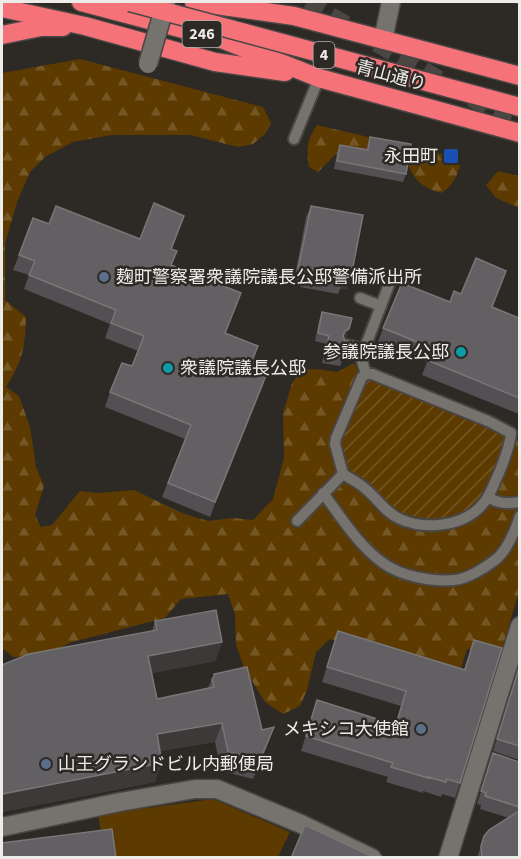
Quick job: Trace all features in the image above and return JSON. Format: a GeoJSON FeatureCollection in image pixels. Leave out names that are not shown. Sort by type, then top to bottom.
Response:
{"type":"FeatureCollection","features":[{"type":"Feature","properties":{"kind":"highway","name":"青山通り"},"geometry":{"type":"LineString","coordinates":[[81,2],[221,39],[320,78],[519,133]]}},
{"type":"Feature","properties":{"kind":"highway","name":"4"},"geometry":{"type":"LineString","coordinates":[[130,2],[519,107]]}},
{"type":"Feature","properties":{"kind":"highway","name":"青山通り"},"geometry":{"type":"LineString","coordinates":[[194,2],[294,16],[519,76]]}},
{"type":"Feature","properties":{"kind":"highway"},"geometry":{"type":"LineString","coordinates":[[258,2],[294,16]]}},
{"type":"Feature","properties":{"kind":"highway"},"geometry":{"type":"LineString","coordinates":[[2,8],[85,26],[215,62],[320,78]]}},
{"type":"Feature","properties":{"kind":"highway"},"geometry":{"type":"LineString","coordinates":[[2,34],[41,27],[85,26]]}},
{"type":"Feature","properties":{"kind":"street"},"geometry":{"type":"LineString","coordinates":[[148,64],[166,2]]}},
{"type":"Feature","properties":{"kind":"street"},"geometry":{"type":"LineString","coordinates":[[383,40],[392,2]]}},
{"type":"Feature","properties":{"kind":"street"},"geometry":{"type":"LineString","coordinates":[[448,858],[485,757],[519,626]]}},
{"type":"Feature","properties":{"kind":"street"},"geometry":{"type":"LineString","coordinates":[[2,827],[120,801],[195,789],[217,789],[301,824],[372,858]]}},
{"type":"Feature","properties":{"kind":"lane"},"geometry":{"type":"LineString","coordinates":[[294,140],[320,78]]}},
{"type":"Feature","properties":{"kind":"lane"},"geometry":{"type":"LineString","coordinates":[[366,374],[361,363],[364,349],[390,282]]}},
{"type":"Feature","properties":{"kind":"lane"},"geometry":{"type":"LineString","coordinates":[[360,298],[381,306]]}},
{"type":"Feature","properties":{"kind":"lane"},"geometry":{"type":"LineString","coordinates":[[347,345],[364,349]]}},
{"type":"Feature","properties":{"kind":"lane"},"geometry":{"type":"LineString","coordinates":[[366,374],[372,374],[488,421],[515,435],[482,506],[458,520],[431,525],[416,523],[400,519],[387,511],[363,486],[343,474],[335,444],[336,438],[362,377],[366,374]]}},
{"type":"Feature","properties":{"kind":"lane"},"geometry":{"type":"LineString","coordinates":[[297,521],[343,474]]}},
{"type":"Feature","properties":{"kind":"lane"},"geometry":{"type":"LineString","coordinates":[[323,493],[358,539],[382,562],[393,569],[416,577],[455,580],[474,573],[496,559],[515,529],[519,516]]}},
{"type":"Feature","properties":{"kind":"lane"},"geometry":{"type":"LineString","coordinates":[[488,496],[496,502],[505,504],[519,502]]}},
{"type":"Feature","properties":{"kind":"green space"},"geometry":{"type":"Polygon","coordinates":[[[80,59],[263,107],[271,123],[265,134],[253,144],[238,147],[190,135],[112,135],[73,142],[45,157],[30,172],[17,202],[5,244],[5,300],[26,317],[22,354],[6,387],[19,396],[30,427],[36,467],[44,486],[35,515],[41,527],[52,525],[80,491],[99,493],[134,490],[182,513],[208,521],[233,518],[253,520],[273,499],[284,458],[283,413],[292,383],[302,370],[337,372],[354,363],[359,374],[330,435],[334,465],[348,483],[359,489],[379,511],[415,529],[433,531],[468,521],[484,511],[504,476],[517,440],[519,442],[519,592],[499,658],[467,649],[458,678],[360,646],[330,639],[316,652],[307,690],[300,706],[283,714],[265,702],[244,668],[236,645],[235,615],[228,594],[181,599],[165,618],[72,642],[41,657],[13,657],[2,648],[2,73],[80,59]]]}},
{"type":"Feature","properties":{"kind":"green space"},"geometry":{"type":"Polygon","coordinates":[[[317,125],[449,156],[460,166],[453,182],[441,193],[419,182],[407,161],[336,154],[318,172],[309,167],[308,155],[309,140],[317,125]]]}},
{"type":"Feature","properties":{"kind":"green space"},"geometry":{"type":"Polygon","coordinates":[[[498,171],[519,176],[519,208],[496,198],[486,185],[498,171]]]}},
{"type":"Feature","properties":{"kind":"green space"},"geometry":{"type":"Polygon","coordinates":[[[372,378],[498,428],[502,432],[505,439],[503,451],[490,485],[474,508],[450,519],[423,521],[410,518],[387,507],[347,467],[340,451],[341,438],[366,379],[372,378]]]}},
{"type":"Feature","properties":{"kind":"green space"},"geometry":{"type":"Polygon","coordinates":[[[213,799],[290,832],[278,857],[105,857],[98,815],[213,799]]]}},
{"type":"Feature","properties":{"kind":"building"},"geometry":{"type":"Polygon","coordinates":[[[370,137],[411,144],[406,174],[337,161],[340,145],[368,150],[370,137]]]}},
{"type":"Feature","properties":{"kind":"building","name":"衆議院議長公邸"},"geometry":{"type":"Polygon","coordinates":[[[154,203],[184,216],[171,249],[177,251],[171,265],[241,293],[225,333],[258,346],[252,361],[269,368],[215,502],[168,483],[191,425],[110,392],[122,363],[132,366],[144,336],[111,323],[116,310],[29,275],[35,261],[19,255],[33,218],[49,224],[56,206],[140,239],[154,203]]]}},
{"type":"Feature","properties":{"kind":"building"},"geometry":{"type":"Polygon","coordinates":[[[311,206],[363,215],[351,277],[344,277],[342,282],[304,275],[304,270],[298,269],[311,206]]]}},
{"type":"Feature","properties":{"kind":"building","name":"参議院議長公邸"},"geometry":{"type":"Polygon","coordinates":[[[476,258],[506,271],[492,307],[519,318],[519,398],[427,360],[432,348],[383,328],[402,283],[450,302],[454,291],[461,294],[476,258]]]}},
{"type":"Feature","properties":{"kind":"building"},"geometry":{"type":"Polygon","coordinates":[[[322,312],[352,318],[349,329],[343,336],[346,343],[343,358],[325,354],[329,336],[318,333],[322,312]]]}},
{"type":"Feature","properties":{"kind":"building"},"geometry":{"type":"Polygon","coordinates":[[[216,610],[222,642],[148,656],[157,699],[214,687],[212,679],[214,674],[247,667],[262,730],[274,727],[260,760],[228,752],[222,723],[157,734],[162,763],[2,794],[2,665],[29,654],[157,630],[155,621],[216,610]]]}},
{"type":"Feature","properties":{"kind":"building"},"geometry":{"type":"Polygon","coordinates":[[[338,631],[465,670],[474,640],[502,648],[460,783],[447,779],[446,782],[428,778],[391,767],[393,763],[306,736],[317,700],[396,725],[406,691],[327,667],[338,631]]]}},
{"type":"Feature","properties":{"kind":"building"},"geometry":{"type":"Polygon","coordinates":[[[519,668],[519,746],[497,739],[519,668]]]}},
{"type":"Feature","properties":{"kind":"building"},"geometry":{"type":"Polygon","coordinates":[[[493,753],[519,762],[519,807],[485,796],[486,793],[481,791],[493,753]]]}},
{"type":"Feature","properties":{"kind":"building"},"geometry":{"type":"Polygon","coordinates":[[[519,811],[519,858],[482,858],[481,846],[484,836],[489,830],[519,811]]]}},
{"type":"Feature","properties":{"kind":"building"},"geometry":{"type":"Polygon","coordinates":[[[305,825],[371,856],[384,858],[291,858],[305,825]]]}},
{"type":"Feature","properties":{"kind":"building"},"geometry":{"type":"Polygon","coordinates":[[[112,829],[116,858],[2,858],[2,843],[112,829]]]}},
{"type":"Feature","properties":{"kind":"tunnel"},"geometry":{"type":"LineString","coordinates":[[307,2],[445,83]]}},
{"type":"Feature","properties":{"kind":"tunnel"},"geometry":{"type":"LineString","coordinates":[[471,98],[520,122]]}},
{"type":"Feature","properties":{"kind":"place","name":"永田町"},"geometry":{"type":"Point","coordinates":[451,156]}},
{"type":"Feature","properties":{"kind":"place","name":"麹町警察署衆議院議長公邸警備派出所"},"geometry":{"type":"Point","coordinates":[104,277]}},
{"type":"Feature","properties":{"kind":"place","name":"参議院議長公邸"},"geometry":{"type":"Point","coordinates":[461,352]}},
{"type":"Feature","properties":{"kind":"place","name":"衆議院議長公邸"},"geometry":{"type":"Point","coordinates":[168,368]}},
{"type":"Feature","properties":{"kind":"place","name":"メキシコ大使館"},"geometry":{"type":"Point","coordinates":[421,729]}},
{"type":"Feature","properties":{"kind":"place","name":"山王グランドビル内郵便局"},"geometry":{"type":"Point","coordinates":[46,764]}}]}
